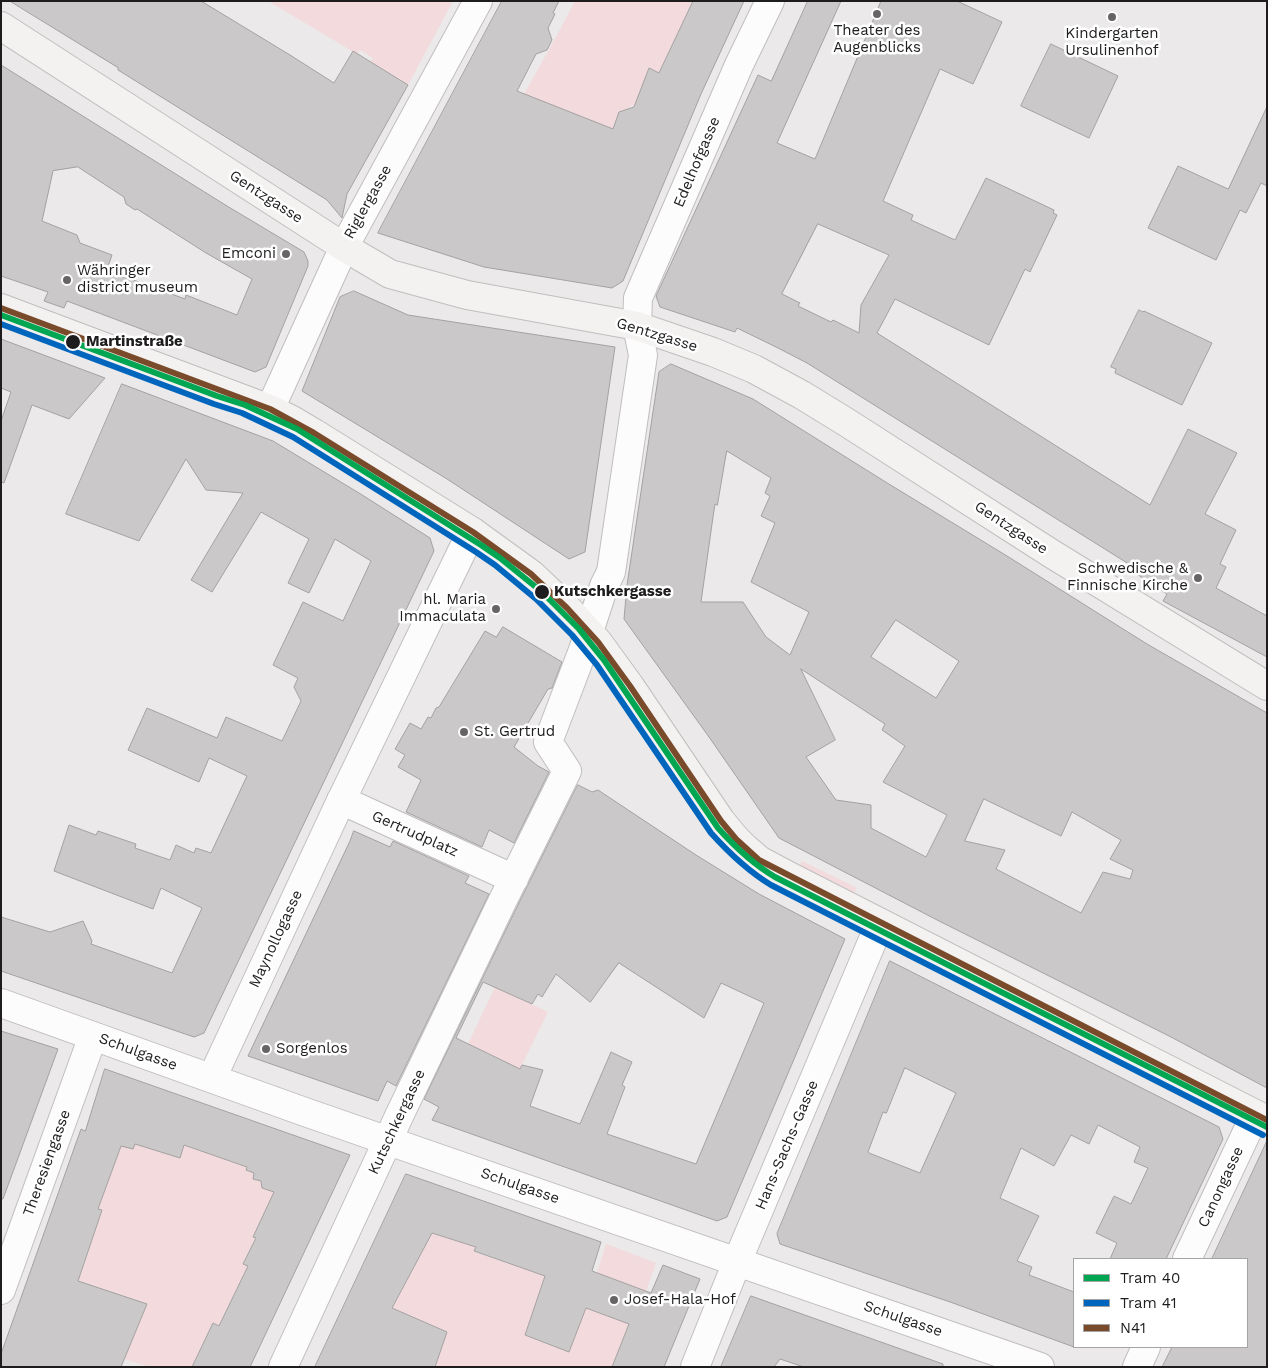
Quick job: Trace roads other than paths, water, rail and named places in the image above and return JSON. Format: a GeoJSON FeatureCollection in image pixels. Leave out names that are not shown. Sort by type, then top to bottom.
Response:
{"type":"FeatureCollection","features":[{"type":"Feature","properties":{"kind":"main road","name":"Gentzgasse"},"geometry":{"type":"LineString","coordinates":[[1,26],[344,247],[390,274],[467,295],[637,326],[713,352],[746,366],[802,395],[1052,554],[1267,686]]}},
{"type":"Feature","properties":{"kind":"main road"},"geometry":{"type":"LineString","coordinates":[[1,308],[270,409],[314,433],[473,532],[531,574],[589,632],[630,686],[721,821],[745,848],[759,860],[1261,1118]]}},
{"type":"Feature","properties":{"kind":"street","name":"Riglergasse"},"geometry":{"type":"LineString","coordinates":[[270,409],[344,247],[478,1]]}},
{"type":"Feature","properties":{"kind":"street","name":"Edelhofgasse"},"geometry":{"type":"LineString","coordinates":[[637,326],[638,298],[739,65],[770,1]]}},
{"type":"Feature","properties":{"kind":"street"},"geometry":{"type":"LineString","coordinates":[[514,879],[568,771],[548,742],[604,586],[611,572],[643,355],[637,326]]}},
{"type":"Feature","properties":{"kind":"street"},"geometry":{"type":"LineString","coordinates":[[340,800],[473,532]]}},
{"type":"Feature","properties":{"kind":"street","name":"Gertrudplatz"},"geometry":{"type":"LineString","coordinates":[[340,800],[514,879]]}},
{"type":"Feature","properties":{"kind":"street","name":"Maynollogasse"},"geometry":{"type":"LineString","coordinates":[[212,1078],[340,800]]}},
{"type":"Feature","properties":{"kind":"street","name":"Kutschkergasse"},"geometry":{"type":"LineString","coordinates":[[283,1367],[514,879]]}},
{"type":"Feature","properties":{"kind":"street","name":"Hans-Sachs-Gasse"},"geometry":{"type":"LineString","coordinates":[[694,1367],[880,923]]}},
{"type":"Feature","properties":{"kind":"street","name":"Schulgasse"},"geometry":{"type":"LineString","coordinates":[[1,1003],[305,1112],[1040,1367]]}},
{"type":"Feature","properties":{"kind":"street","name":"Theresiengasse"},"geometry":{"type":"LineString","coordinates":[[1,1290],[93,1036]]}},
{"type":"Feature","properties":{"kind":"street","name":"Canongasse"},"geometry":{"type":"LineString","coordinates":[[1188,1258],[1261,1118]]}},
{"type":"Feature","properties":{"kind":"street"},"geometry":{"type":"LineString","coordinates":[[1137,1367],[1146,1348]]}},
{"type":"Feature","properties":{"kind":"tram line","name":"40"},"geometry":{"type":"LineString","coordinates":[[1,315],[245,405],[297,429],[481,545],[542,592],[579,629],[604,660],[718,828],[759,867],[775,877],[1267,1127]]}},
{"type":"Feature","properties":{"kind":"tram line","name":"41"},"geometry":{"type":"LineString","coordinates":[[1,324],[242,413],[293,437],[476,552],[536,599],[572,635],[597,665],[711,833],[754,874],[771,885],[1263,1135]]}},
{"type":"Feature","properties":{"kind":"place","name":"Theater des Augenblicks"},"geometry":{"type":"Point","coordinates":[877,14]}},
{"type":"Feature","properties":{"kind":"place","name":"Kindergarten Ursulinenhof"},"geometry":{"type":"Point","coordinates":[1112,17]}},
{"type":"Feature","properties":{"kind":"place","name":"Emconi"},"geometry":{"type":"Point","coordinates":[286,254]}},
{"type":"Feature","properties":{"kind":"place","name":"Währinger district museum"},"geometry":{"type":"Point","coordinates":[67,280]}},
{"type":"Feature","properties":{"kind":"place","name":"Martinstraße"},"geometry":{"type":"Point","coordinates":[73,342]}},
{"type":"Feature","properties":{"kind":"place","name":"Schwedische & Finnische Kirche"},"geometry":{"type":"Point","coordinates":[1198,578]}},
{"type":"Feature","properties":{"kind":"place","name":"Kutschkergasse"},"geometry":{"type":"Point","coordinates":[542,592]}},
{"type":"Feature","properties":{"kind":"place","name":"hl. Maria Immaculata"},"geometry":{"type":"Point","coordinates":[496,609]}},
{"type":"Feature","properties":{"kind":"place","name":"St. Gertrud"},"geometry":{"type":"Point","coordinates":[464,732]}},
{"type":"Feature","properties":{"kind":"place","name":"Sorgenlos"},"geometry":{"type":"Point","coordinates":[266,1049]}},
{"type":"Feature","properties":{"kind":"place","name":"Josef-Hala-Hof"},"geometry":{"type":"Point","coordinates":[614,1300]}}]}
